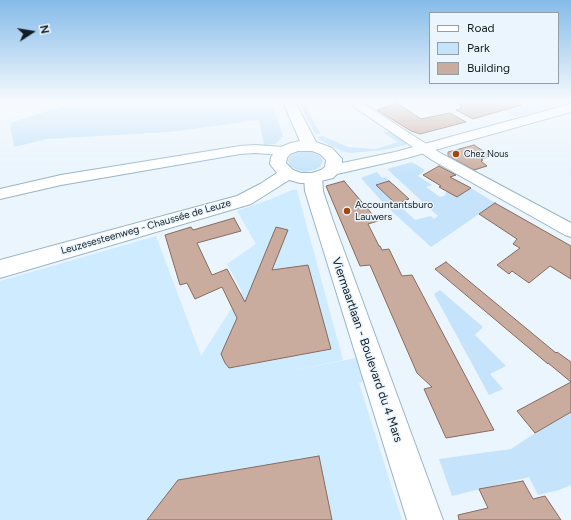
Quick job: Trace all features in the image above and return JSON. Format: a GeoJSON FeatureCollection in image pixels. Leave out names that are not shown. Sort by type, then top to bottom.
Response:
{"type":"FeatureCollection","features":[{"type":"Feature","properties":{"kind":"main road"},"geometry":{"type":"LineString","coordinates":[[291,126],[297,148]]}},
{"type":"Feature","properties":{"kind":"main road"},"geometry":{"type":"LineString","coordinates":[[293,126],[297,148]]}},
{"type":"Feature","properties":{"kind":"main road","name":"Leuzesesteenweg - Chaussée de Leuze"},"geometry":{"type":"LineString","coordinates":[[0,269],[244,200],[316,170],[379,160],[504,126]]}},
{"type":"Feature","properties":{"kind":"main road"},"geometry":{"type":"LineString","coordinates":[[297,148],[322,149],[316,170]]}},
{"type":"Feature","properties":{"kind":"main road","name":"Viermaartlaan - Boulevard du 4 Mars"},"geometry":{"type":"LineString","coordinates":[[297,148],[279,157],[278,164],[316,170],[314,192],[323,222],[425,520]]}},
{"type":"Feature","properties":{"kind":"street"},"geometry":{"type":"LineString","coordinates":[[390,126],[424,148],[571,231]]}},
{"type":"Feature","properties":{"kind":"street"},"geometry":{"type":"LineString","coordinates":[[0,194],[61,180],[240,150],[297,148]]}},
{"type":"Feature","properties":{"kind":"shaded area"},"geometry":{"type":"Polygon","coordinates":[[[292,190],[297,190],[343,360],[281,373],[361,357],[365,381],[359,383],[402,520],[0,520],[0,281],[156,236],[201,356],[242,292],[227,264],[256,244],[237,211],[292,190]]]}},
{"type":"Feature","properties":{"kind":"green space"},"geometry":{"type":"Polygon","coordinates":[[[11,126],[213,126],[170,132],[47,139],[14,147],[11,126]]]}},
{"type":"Feature","properties":{"kind":"green space"},"geometry":{"type":"Polygon","coordinates":[[[260,126],[280,126],[283,136],[276,144],[264,145],[260,126]]]}},
{"type":"Feature","properties":{"kind":"green space"},"geometry":{"type":"Polygon","coordinates":[[[311,126],[317,126],[321,134],[315,134],[311,126]]]}},
{"type":"Feature","properties":{"kind":"green space"},"geometry":{"type":"Polygon","coordinates":[[[383,132],[395,132],[407,142],[406,145],[384,150],[351,153],[342,151],[325,143],[317,137],[323,136],[348,147],[376,149],[398,142],[383,132]]]}},
{"type":"Feature","properties":{"kind":"green space"},"geometry":{"type":"Polygon","coordinates":[[[303,151],[312,152],[320,156],[323,161],[320,167],[305,172],[290,166],[288,161],[290,156],[303,151]]]}},
{"type":"Feature","properties":{"kind":"green space"},"geometry":{"type":"Polygon","coordinates":[[[412,162],[425,170],[418,176],[432,185],[426,187],[440,197],[446,195],[445,193],[448,191],[458,197],[471,188],[495,203],[431,247],[384,204],[361,178],[377,172],[382,178],[386,177],[389,181],[377,185],[398,206],[415,220],[431,216],[434,219],[438,216],[387,169],[412,162]]]}},
{"type":"Feature","properties":{"kind":"green space"},"geometry":{"type":"Polygon","coordinates":[[[440,290],[483,327],[475,335],[506,366],[490,374],[503,389],[489,395],[434,294],[440,290]]]}},
{"type":"Feature","properties":{"kind":"green space"},"geometry":{"type":"Polygon","coordinates":[[[571,412],[571,485],[559,490],[538,495],[529,477],[452,496],[439,459],[511,449],[571,412]]]}},
{"type":"Feature","properties":{"kind":"building"},"geometry":{"type":"Polygon","coordinates":[[[403,126],[450,126],[420,134],[403,126]]]}},
{"type":"Feature","properties":{"kind":"building"},"geometry":{"type":"Polygon","coordinates":[[[474,145],[491,156],[481,159],[483,160],[481,161],[487,166],[474,170],[448,156],[448,152],[474,145]]]}},
{"type":"Feature","properties":{"kind":"building"},"geometry":{"type":"Polygon","coordinates":[[[439,166],[456,175],[450,177],[471,188],[457,197],[439,187],[441,186],[423,175],[439,166]]]}},
{"type":"Feature","properties":{"kind":"building"},"geometry":{"type":"Polygon","coordinates":[[[344,181],[378,221],[368,224],[379,246],[382,250],[389,249],[402,276],[412,275],[494,430],[446,438],[424,389],[432,387],[417,373],[370,265],[360,266],[326,186],[344,181]]]}},
{"type":"Feature","properties":{"kind":"building"},"geometry":{"type":"Polygon","coordinates":[[[389,181],[409,199],[396,204],[376,185],[389,181]]]}},
{"type":"Feature","properties":{"kind":"building"},"geometry":{"type":"Polygon","coordinates":[[[495,203],[571,246],[571,279],[550,266],[529,283],[512,271],[509,274],[497,265],[520,248],[513,244],[517,239],[479,214],[495,203]]]}},
{"type":"Feature","properties":{"kind":"building"},"geometry":{"type":"Polygon","coordinates":[[[234,218],[241,231],[197,243],[212,275],[227,269],[245,302],[276,227],[288,230],[272,270],[308,265],[331,349],[229,368],[225,363],[221,354],[237,318],[222,287],[195,299],[187,283],[180,285],[165,235],[191,227],[193,230],[234,218]]]}},
{"type":"Feature","properties":{"kind":"building"},"geometry":{"type":"Polygon","coordinates":[[[446,262],[556,353],[557,352],[571,362],[571,382],[435,269],[446,262]]]}},
{"type":"Feature","properties":{"kind":"building"},"geometry":{"type":"Polygon","coordinates":[[[571,382],[571,412],[535,433],[517,411],[571,382]]]}},
{"type":"Feature","properties":{"kind":"building"},"geometry":{"type":"Polygon","coordinates":[[[319,456],[332,520],[147,520],[178,480],[319,456]]]}},
{"type":"Feature","properties":{"kind":"building"},"geometry":{"type":"Polygon","coordinates":[[[523,481],[533,499],[545,496],[561,520],[459,520],[458,515],[488,508],[479,489],[523,481]]]}},
{"type":"Feature","properties":{"kind":"place","name":"Chez Nous"},"geometry":{"type":"Point","coordinates":[456,154]}},
{"type":"Feature","properties":{"kind":"place","name":"Accountantsburo Lauwers"},"geometry":{"type":"Point","coordinates":[347,211]}}]}
